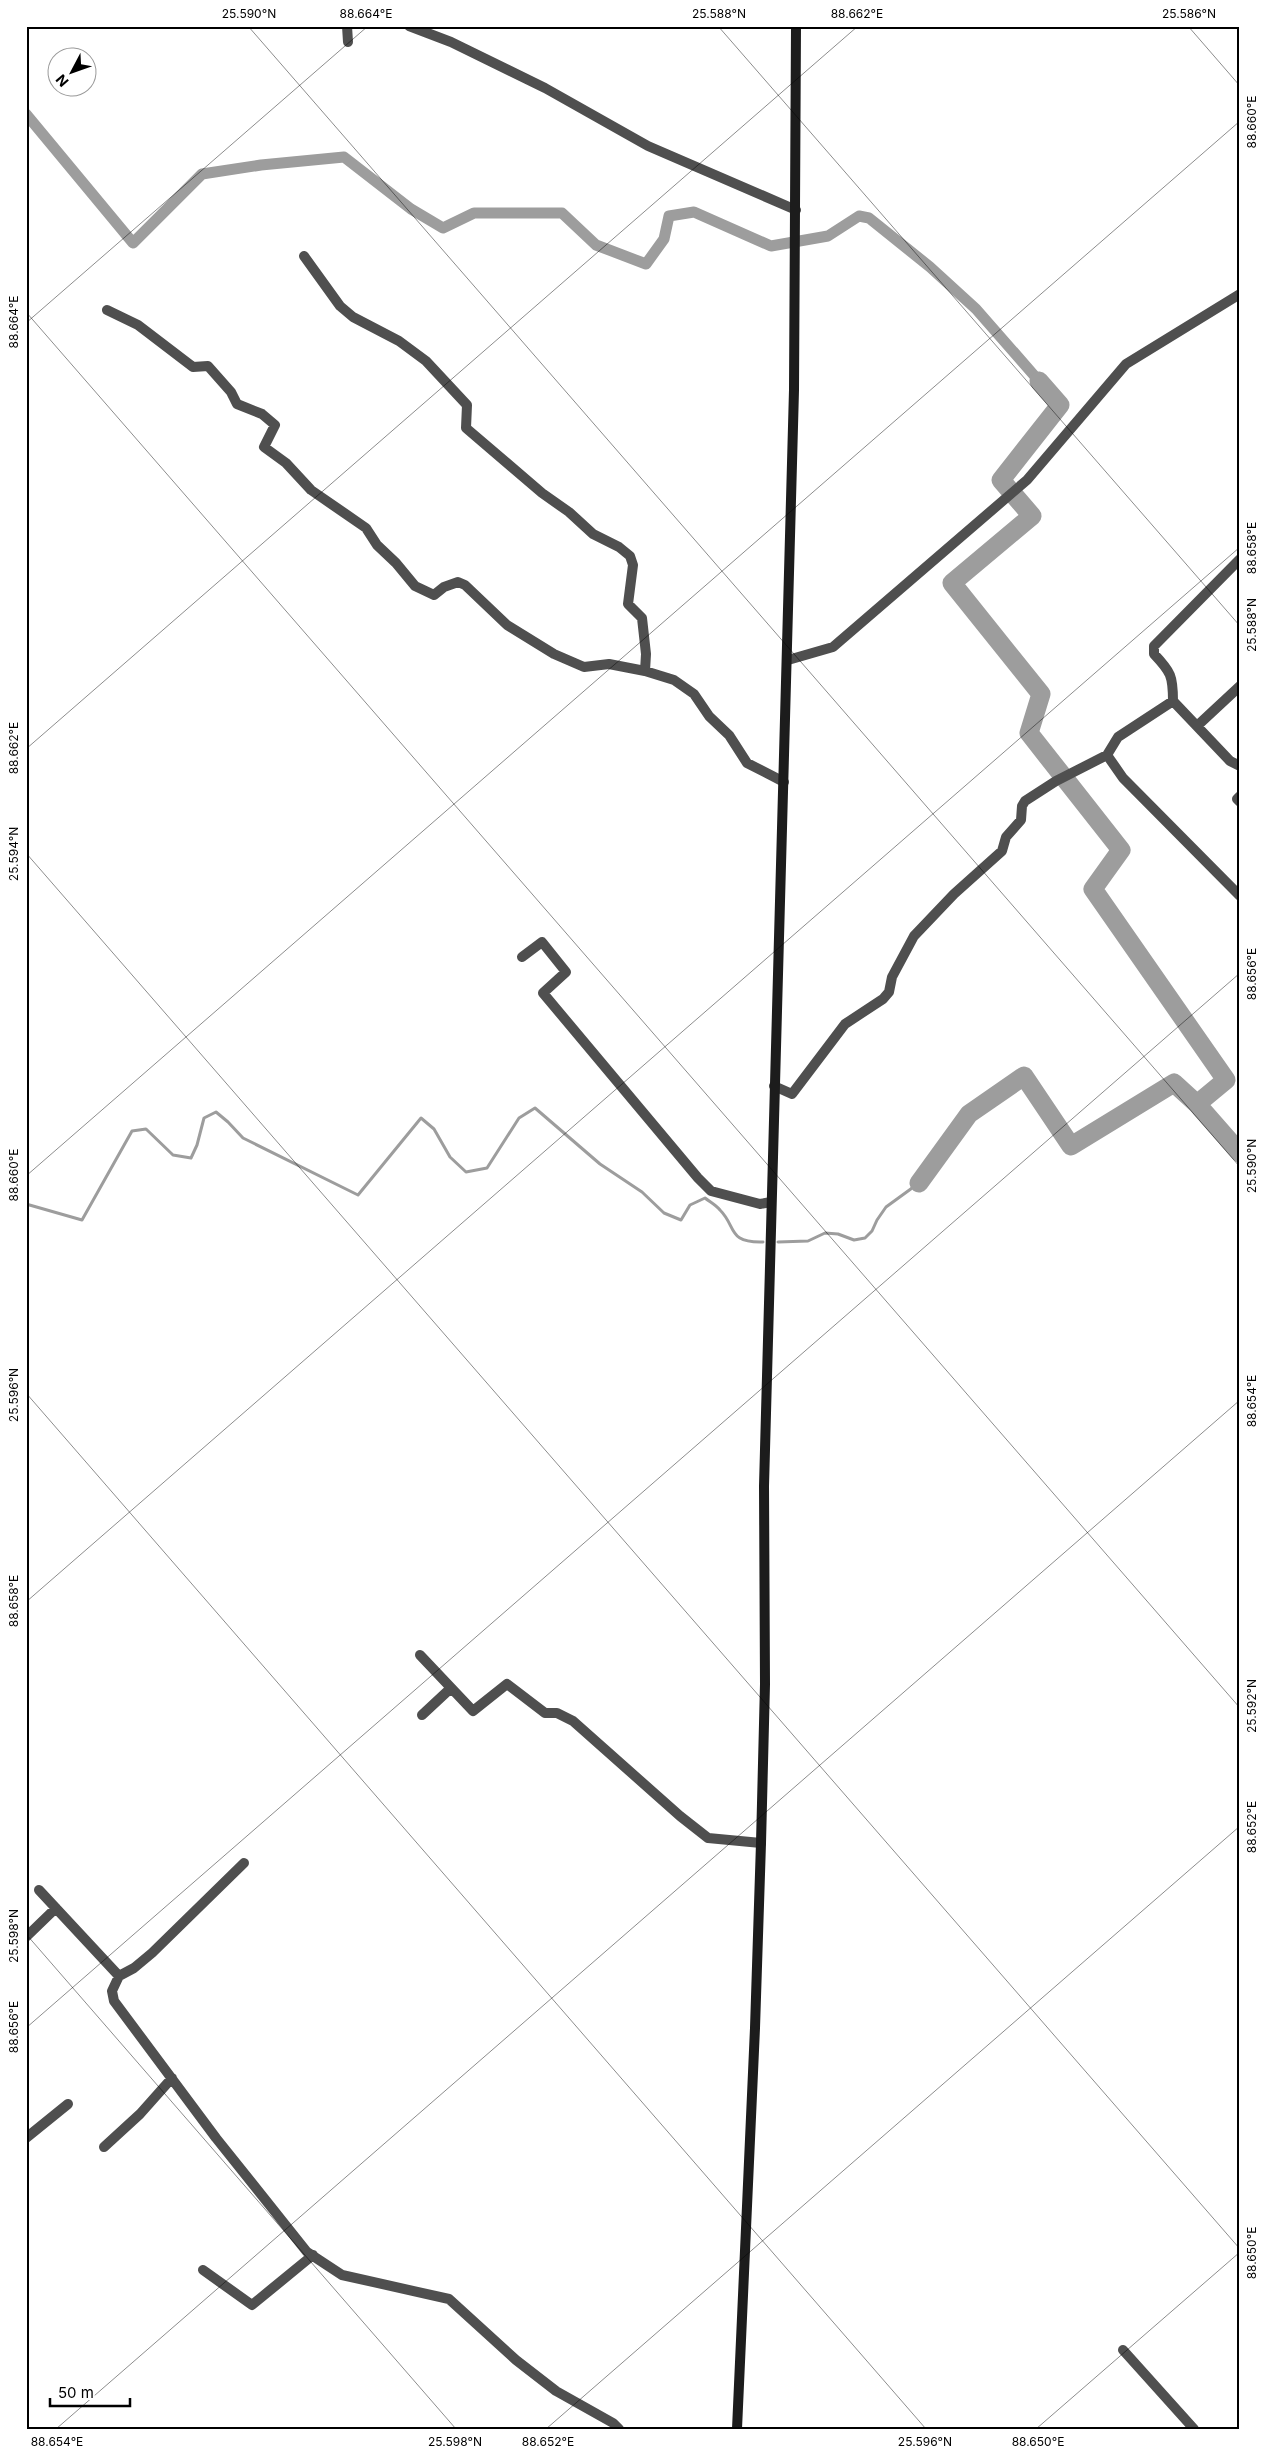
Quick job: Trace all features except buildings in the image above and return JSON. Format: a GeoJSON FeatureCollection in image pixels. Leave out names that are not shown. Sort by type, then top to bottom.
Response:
{"type":"FeatureCollection","features":[{"type":"Feature","properties":{"kind":"street"},"geometry":{"type":"LineString","coordinates":[[347,26],[348,42]]}},
{"type":"Feature","properties":{"kind":"street"},"geometry":{"type":"LineString","coordinates":[[409,26],[451,42],[545,88],[648,146],[796,210]]}},
{"type":"Feature","properties":{"kind":"street"},"geometry":{"type":"LineString","coordinates":[[737,2429],[755,2028],[765,1684],[764,1486],[774,1086],[788,660],[796,255],[796,26]]}},
{"type":"Feature","properties":{"kind":"street"},"geometry":{"type":"LineString","coordinates":[[304,256],[340,306],[353,317],[400,340],[426,361],[467,405],[466,428],[593,534],[619,547],[630,556],[633,565],[628,604],[642,618],[646,654],[645,671]]}},
{"type":"Feature","properties":{"kind":"street"},"geometry":{"type":"LineString","coordinates":[[788,660],[833,647],[1027,480],[1126,364],[1240,294]]}},
{"type":"Feature","properties":{"kind":"street"},"geometry":{"type":"LineString","coordinates":[[107,310],[138,325],[193,367],[208,366],[231,392],[237,404],[262,414],[275,425],[264,447],[286,463],[311,490],[366,528],[377,545],[396,563],[415,586],[434,595],[444,587],[458,582],[465,585],[508,625],[554,654],[584,667],[609,664],[645,671],[674,680],[694,694],[708,716],[729,735],[747,763],[784,782]]}},
{"type":"Feature","properties":{"kind":"street"},"geometry":{"type":"LineString","coordinates":[[1240,559],[1154,646],[1154,654],[1169,670],[1173,679],[1173,702],[1230,761],[1240,766]]}},
{"type":"Feature","properties":{"kind":"street"},"geometry":{"type":"LineString","coordinates":[[1197,726],[1240,686]]}},
{"type":"Feature","properties":{"kind":"street"},"geometry":{"type":"LineString","coordinates":[[774,1086],[792,1094],[845,1024],[883,999],[889,992],[892,977],[914,936],[954,894],[1002,850],[1006,837],[1021,820],[1022,806],[1025,801],[1056,781],[1107,755],[1118,737],[1173,702]]}},
{"type":"Feature","properties":{"kind":"street"},"geometry":{"type":"LineString","coordinates":[[1107,755],[1123,778],[1240,896]]}},
{"type":"Feature","properties":{"kind":"street"},"geometry":{"type":"LineString","coordinates":[[1240,796],[1237,799],[1240,802]]}},
{"type":"Feature","properties":{"kind":"street"},"geometry":{"type":"LineString","coordinates":[[522,956],[542,942],[566,972],[543,993],[698,1178],[711,1190],[760,1204],[771,1202]]}},
{"type":"Feature","properties":{"kind":"street"},"geometry":{"type":"LineString","coordinates":[[420,1655],[473,1711],[507,1684],[545,1713],[557,1712],[573,1721],[680,1816],[708,1838],[761,1843]]}},
{"type":"Feature","properties":{"kind":"street"},"geometry":{"type":"LineString","coordinates":[[422,1715],[451,1688]]}},
{"type":"Feature","properties":{"kind":"street"},"geometry":{"type":"LineString","coordinates":[[244,1863],[152,1953],[134,1968],[119,1976],[112,1991],[114,2000],[260,2194],[307,2252],[342,2275],[449,2299],[516,2360],[556,2391],[614,2423],[619,2429]]}},
{"type":"Feature","properties":{"kind":"street"},"geometry":{"type":"LineString","coordinates":[[38,1890],[119,1976]]}},
{"type":"Feature","properties":{"kind":"street"},"geometry":{"type":"LineString","coordinates":[[26,1937],[56,1908]]}},
{"type":"Feature","properties":{"kind":"street"},"geometry":{"type":"LineString","coordinates":[[104,2147],[140,2114],[172,2078]]}},
{"type":"Feature","properties":{"kind":"street"},"geometry":{"type":"LineString","coordinates":[[26,2138],[68,2104]]}},
{"type":"Feature","properties":{"kind":"street"},"geometry":{"type":"LineString","coordinates":[[203,2270],[252,2305],[313,2256]]}},
{"type":"Feature","properties":{"kind":"street"},"geometry":{"type":"LineString","coordinates":[[1123,2350],[1194,2429]]}},
{"type":"Feature","properties":{"kind":"waterway"},"geometry":{"type":"LineString","coordinates":[[26,114],[133,243],[202,174],[261,165],[344,157],[411,209],[443,228],[474,213],[562,213],[596,245],[646,264],[664,239],[669,216],[694,212],[771,246],[828,236],[859,216],[869,218],[930,267],[976,309],[1039,381]]}},
{"type":"Feature","properties":{"kind":"waterway"},"geometry":{"type":"LineString","coordinates":[[1039,381],[1060,405],[1001,480],[1032,516],[952,583],[1041,694],[1029,733],[1121,850],[1093,889],[1226,1080],[1197,1104]]}},
{"type":"Feature","properties":{"kind":"waterway"},"geometry":{"type":"LineString","coordinates":[[919,1183],[969,1114],[1024,1076],[1071,1146],[1174,1083],[1197,1104],[1240,1153]]}},
{"type":"Feature","properties":{"kind":"waterway"},"geometry":{"type":"LineString","coordinates":[[26,1204],[82,1220],[132,1131],[146,1129],[173,1155],[191,1158],[197,1145],[204,1118],[216,1112],[243,1138],[358,1195],[421,1118],[434,1129],[450,1157],[466,1172],[487,1168],[519,1118],[535,1108],[600,1164],[642,1192],[664,1213],[681,1220],[690,1205],[705,1198],[720,1210],[738,1237],[752,1242],[763,1242]]}},
{"type":"Feature","properties":{"kind":"waterway"},"geometry":{"type":"LineString","coordinates":[[778,1242],[808,1241],[825,1233],[838,1234],[854,1240],[865,1238],[872,1231],[886,1207],[919,1183]]}}]}
